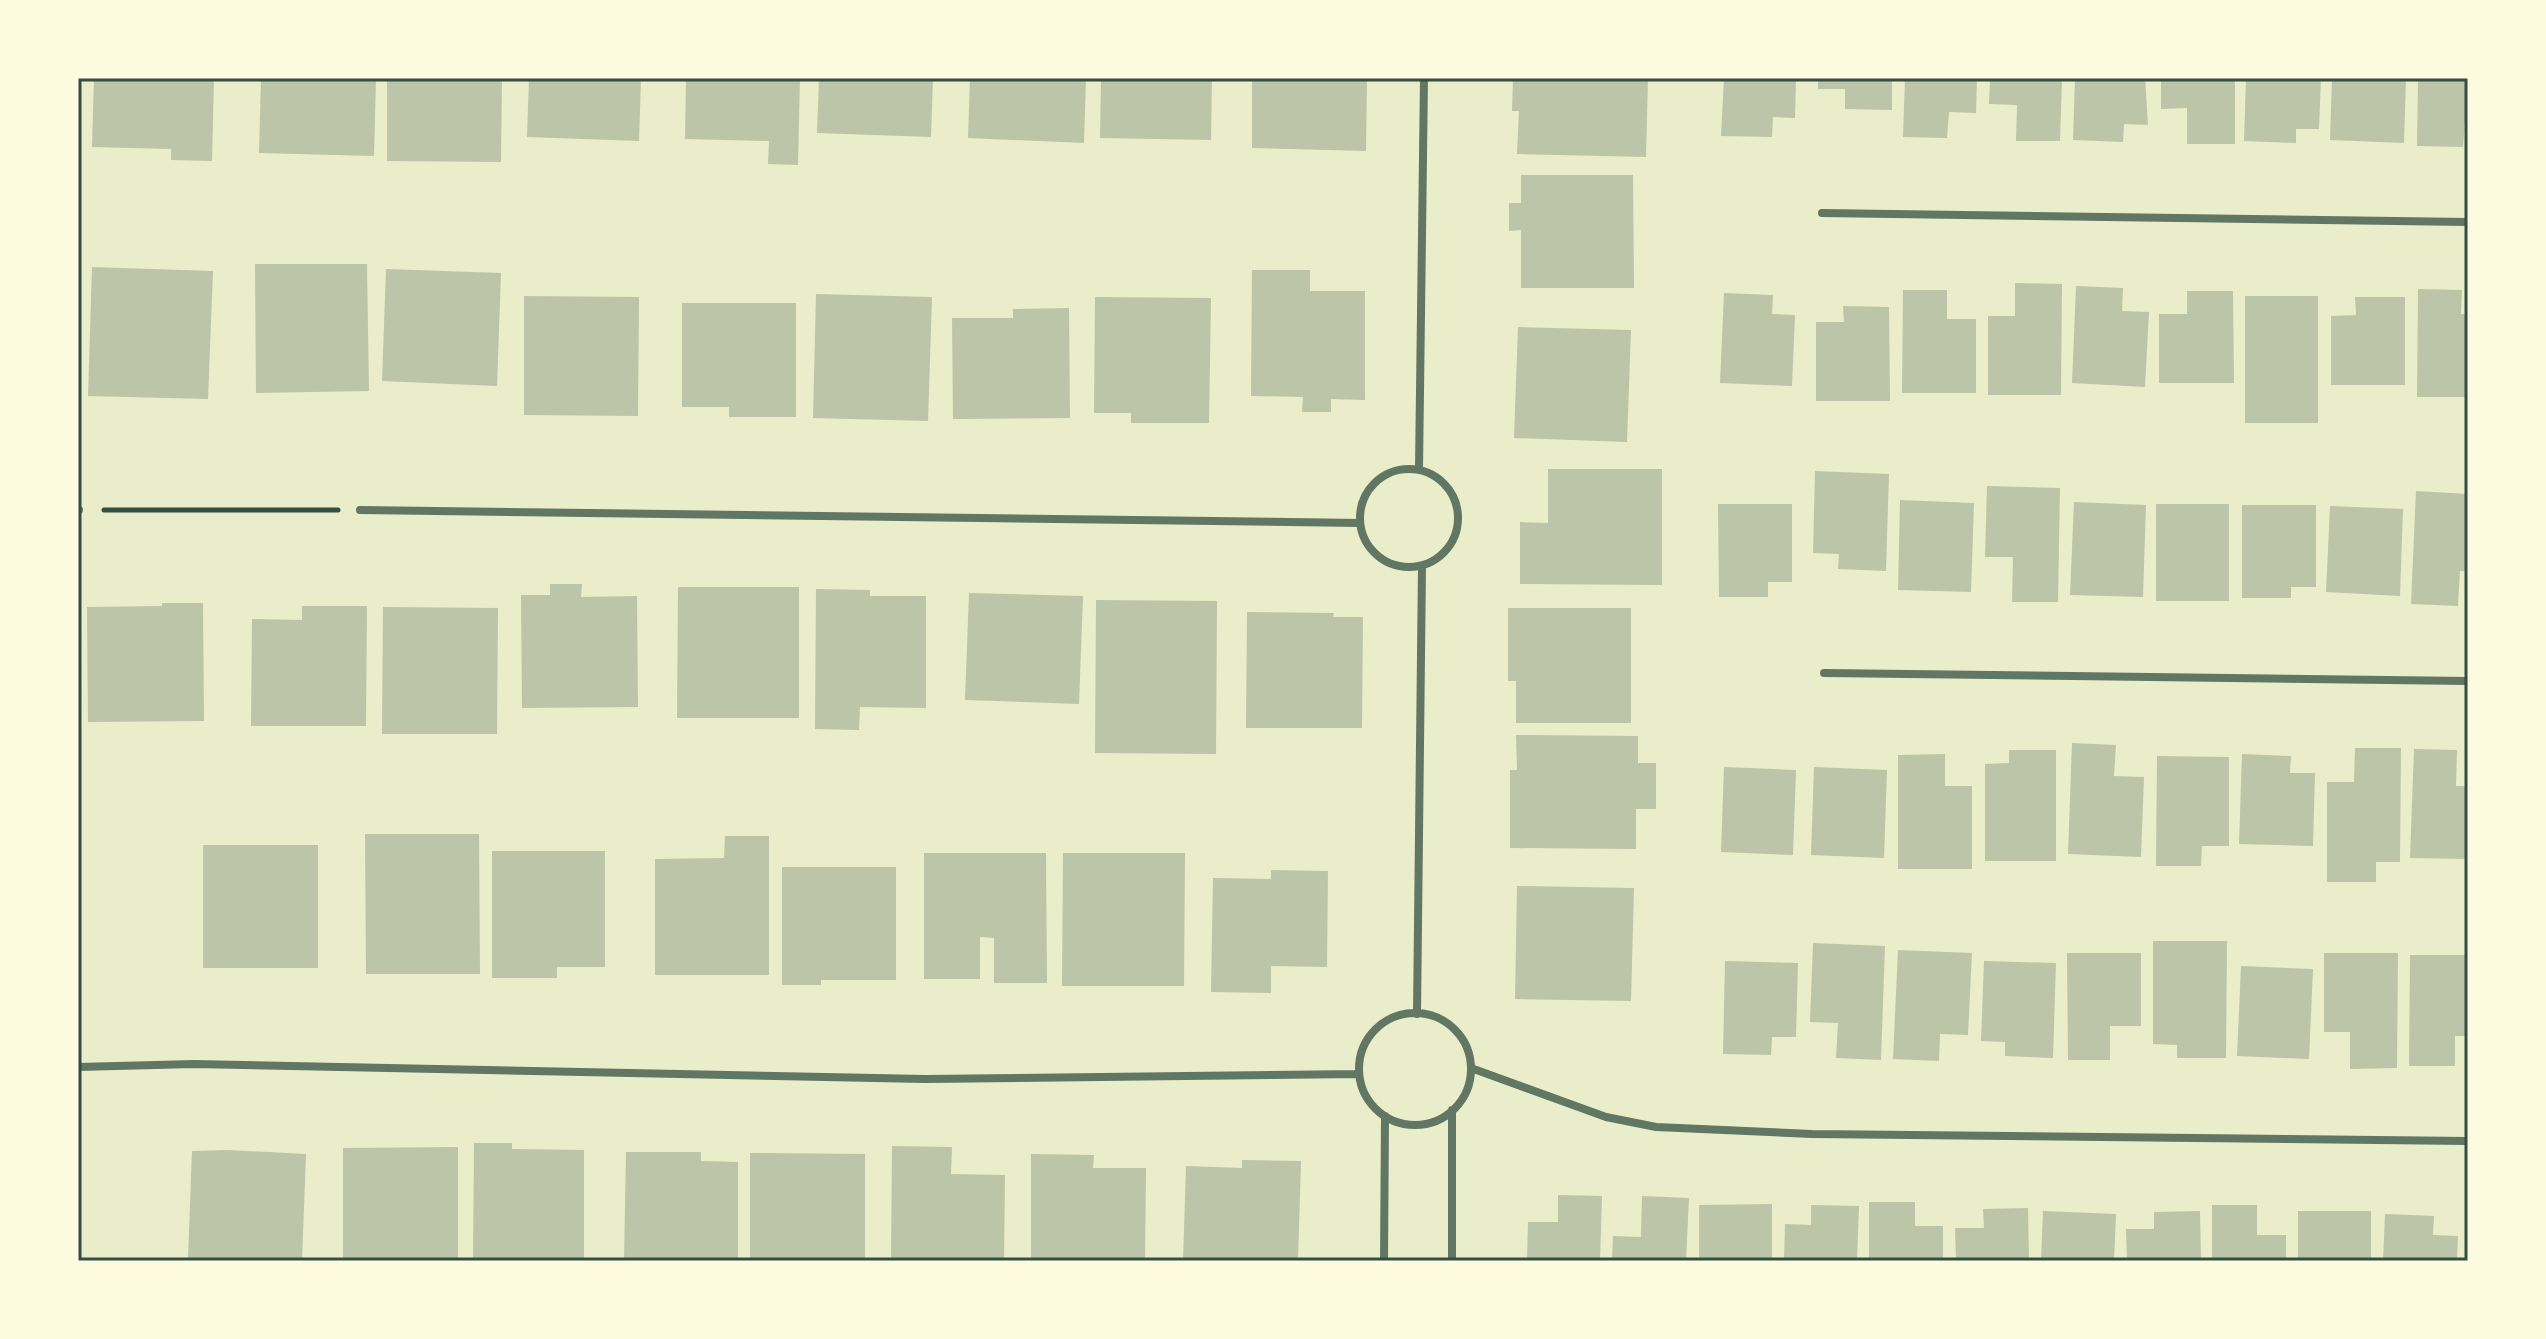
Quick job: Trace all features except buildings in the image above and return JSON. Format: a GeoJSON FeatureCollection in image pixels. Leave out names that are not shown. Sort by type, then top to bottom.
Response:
{"type":"FeatureCollection","features":[{"type":"Feature","properties":{"kind":"street"},"geometry":{"type":"LineString","coordinates":[[1419,470],[1424,78]]}},
{"type":"Feature","properties":{"kind":"street"},"geometry":{"type":"LineString","coordinates":[[1822,213],[2468,222]]}},
{"type":"Feature","properties":{"kind":"street"},"geometry":{"type":"LineString","coordinates":[[1394,470],[1419,470],[1443,482],[1453,495],[1458,512],[1457,529],[1450,545],[1422,566],[1389,563],[1375,554],[1365,540],[1360,507],[1367,491],[1379,478],[1394,470]]}},
{"type":"Feature","properties":{"kind":"street"},"geometry":{"type":"LineString","coordinates":[[360,510],[1360,523]]}},
{"type":"Feature","properties":{"kind":"street"},"geometry":{"type":"LineString","coordinates":[[1417,1014],[1422,566]]}},
{"type":"Feature","properties":{"kind":"street"},"geometry":{"type":"LineString","coordinates":[[1824,673],[2468,681]]}},
{"type":"Feature","properties":{"kind":"street"},"geometry":{"type":"LineString","coordinates":[[1417,1014],[1445,1022],[1459,1035],[1471,1068],[1469,1085],[1452,1110],[1427,1124],[1410,1125],[1385,1116],[1364,1093],[1359,1074],[1363,1048],[1373,1032],[1388,1019],[1417,1014]]}},
{"type":"Feature","properties":{"kind":"street"},"geometry":{"type":"LineString","coordinates":[[78,1067],[209,1065],[925,1079],[1359,1074]]}},
{"type":"Feature","properties":{"kind":"street"},"geometry":{"type":"LineString","coordinates":[[1471,1068],[1606,1117],[1656,1127],[1812,1134],[2468,1141]]}},
{"type":"Feature","properties":{"kind":"street"},"geometry":{"type":"LineString","coordinates":[[1452,1110],[1452,1261]]}},
{"type":"Feature","properties":{"kind":"street"},"geometry":{"type":"LineString","coordinates":[[1384,1261],[1385,1116]]}},
{"type":"Feature","properties":{"kind":"path"},"geometry":{"type":"LineString","coordinates":[[78,510],[360,510]]}}]}
